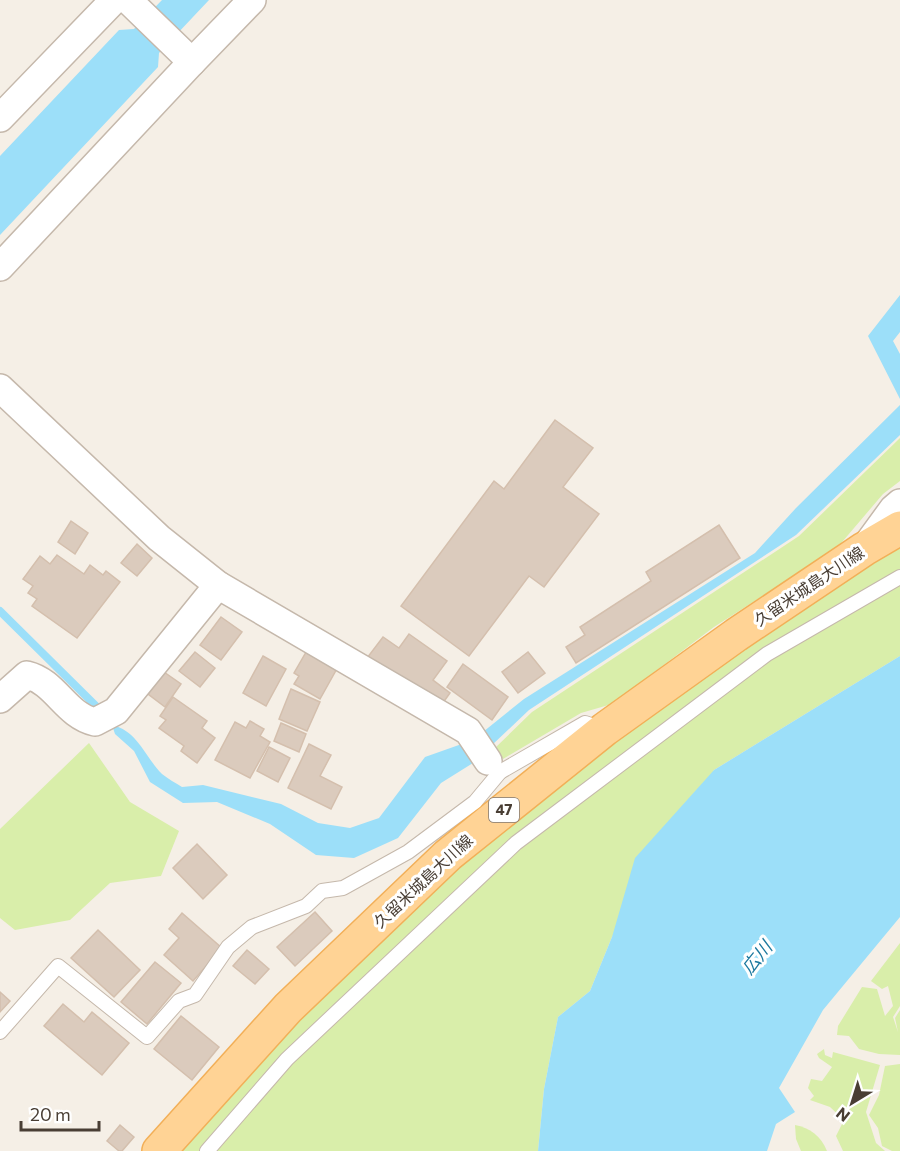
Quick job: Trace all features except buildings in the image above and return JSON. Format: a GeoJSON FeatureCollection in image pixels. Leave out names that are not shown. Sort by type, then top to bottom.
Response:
{"type":"FeatureCollection","features":[{"type":"Feature","properties":{"kind":"main road","name":"久留米城島大川線"},"geometry":{"type":"LineString","coordinates":[[159,1151],[288,1008],[448,855],[604,729],[736,634],[864,549],[900,528]]}},
{"type":"Feature","properties":{"kind":"street"},"geometry":{"type":"LineString","coordinates":[[0,118],[114,0]]}},
{"type":"Feature","properties":{"kind":"street"},"geometry":{"type":"LineString","coordinates":[[0,267],[184,55],[252,0]]}},
{"type":"Feature","properties":{"kind":"street"},"geometry":{"type":"LineString","coordinates":[[134,6],[184,55]]}},
{"type":"Feature","properties":{"kind":"street"},"geometry":{"type":"LineString","coordinates":[[0,388],[159,538],[218,585],[468,731],[494,766]]}},
{"type":"Feature","properties":{"kind":"street"},"geometry":{"type":"LineString","coordinates":[[864,549],[893,509],[900,503]]}},
{"type":"Feature","properties":{"kind":"street"},"geometry":{"type":"LineString","coordinates":[[0,699],[27,675],[39,678],[82,719],[95,722],[106,717],[116,711],[218,585]]}},
{"type":"Feature","properties":{"kind":"lane"},"geometry":{"type":"LineString","coordinates":[[207,1151],[287,1059],[516,843],[767,654],[900,577]]}},
{"type":"Feature","properties":{"kind":"lane"},"geometry":{"type":"LineString","coordinates":[[0,1032],[58,966],[147,1037],[179,1001],[195,995],[228,947],[252,927],[306,906],[322,891],[343,888],[408,852],[475,802],[494,766],[585,723],[604,729]]}},
{"type":"Feature","properties":{"kind":"green space"},"geometry":{"type":"Polygon","coordinates":[[[900,438],[900,481],[883,494],[837,548],[714,627],[612,704],[581,713],[503,759],[496,747],[532,712],[799,536],[900,438]]]}},
{"type":"Feature","properties":{"kind":"green space"},"geometry":{"type":"Polygon","coordinates":[[[900,545],[900,656],[714,770],[612,937],[590,991],[558,1017],[544,1089],[538,1151],[179,1151],[276,1041],[496,831],[750,643],[900,545]]]}},
{"type":"Feature","properties":{"kind":"green space"},"geometry":{"type":"Polygon","coordinates":[[[89,743],[130,802],[179,831],[161,876],[110,883],[70,920],[15,930],[0,918],[0,829],[89,743]]]}},
{"type":"Feature","properties":{"kind":"green space"},"geometry":{"type":"Polygon","coordinates":[[[900,943],[900,1006],[893,1017],[898,1032],[895,1018],[900,1010],[900,1055],[879,1054],[859,1049],[849,1036],[837,1035],[838,1026],[862,987],[877,989],[885,1016],[893,1006],[888,986],[882,989],[871,981],[900,943]]]}},
{"type":"Feature","properties":{"kind":"green space"},"geometry":{"type":"Polygon","coordinates":[[[824,1049],[825,1055],[832,1058],[833,1052],[880,1065],[866,1112],[876,1143],[885,1151],[843,1151],[836,1136],[844,1120],[830,1107],[810,1100],[814,1096],[808,1088],[811,1079],[822,1081],[832,1067],[817,1054],[824,1049]]]}},
{"type":"Feature","properties":{"kind":"green space"},"geometry":{"type":"Polygon","coordinates":[[[900,1064],[900,1151],[892,1151],[882,1146],[878,1128],[869,1115],[879,1095],[885,1066],[900,1064]]]}},
{"type":"Feature","properties":{"kind":"green space"},"geometry":{"type":"Polygon","coordinates":[[[795,1125],[814,1134],[822,1141],[827,1151],[801,1151],[796,1139],[795,1125]]]}},
{"type":"Feature","properties":{"kind":"water"},"geometry":{"type":"Polygon","coordinates":[[[162,0],[209,0],[159,53],[158,67],[0,235],[0,156],[119,30],[134,29],[162,0]]]}},
{"type":"Feature","properties":{"kind":"water"},"geometry":{"type":"Polygon","coordinates":[[[900,295],[900,332],[893,341],[900,354],[900,399],[868,336],[900,295]]]}},
{"type":"Feature","properties":{"kind":"water"},"geometry":{"type":"Polygon","coordinates":[[[900,405],[900,435],[796,535],[529,710],[473,763],[441,783],[398,838],[354,858],[316,855],[270,824],[217,802],[183,803],[150,782],[134,751],[115,734],[112,725],[121,728],[135,739],[162,774],[182,787],[203,785],[281,804],[318,823],[350,828],[379,818],[425,757],[473,740],[524,699],[755,553],[796,508],[900,405]]]}},
{"type":"Feature","properties":{"kind":"water","name":"広川"},"geometry":{"type":"Polygon","coordinates":[[[900,656],[900,917],[823,1010],[779,1088],[795,1112],[776,1124],[767,1151],[538,1151],[544,1089],[558,1017],[590,991],[612,937],[635,858],[714,770],[900,656]]]}},
{"type":"Feature","properties":{"kind":"waterway"},"geometry":{"type":"LineString","coordinates":[[0,611],[96,706]]}}]}
